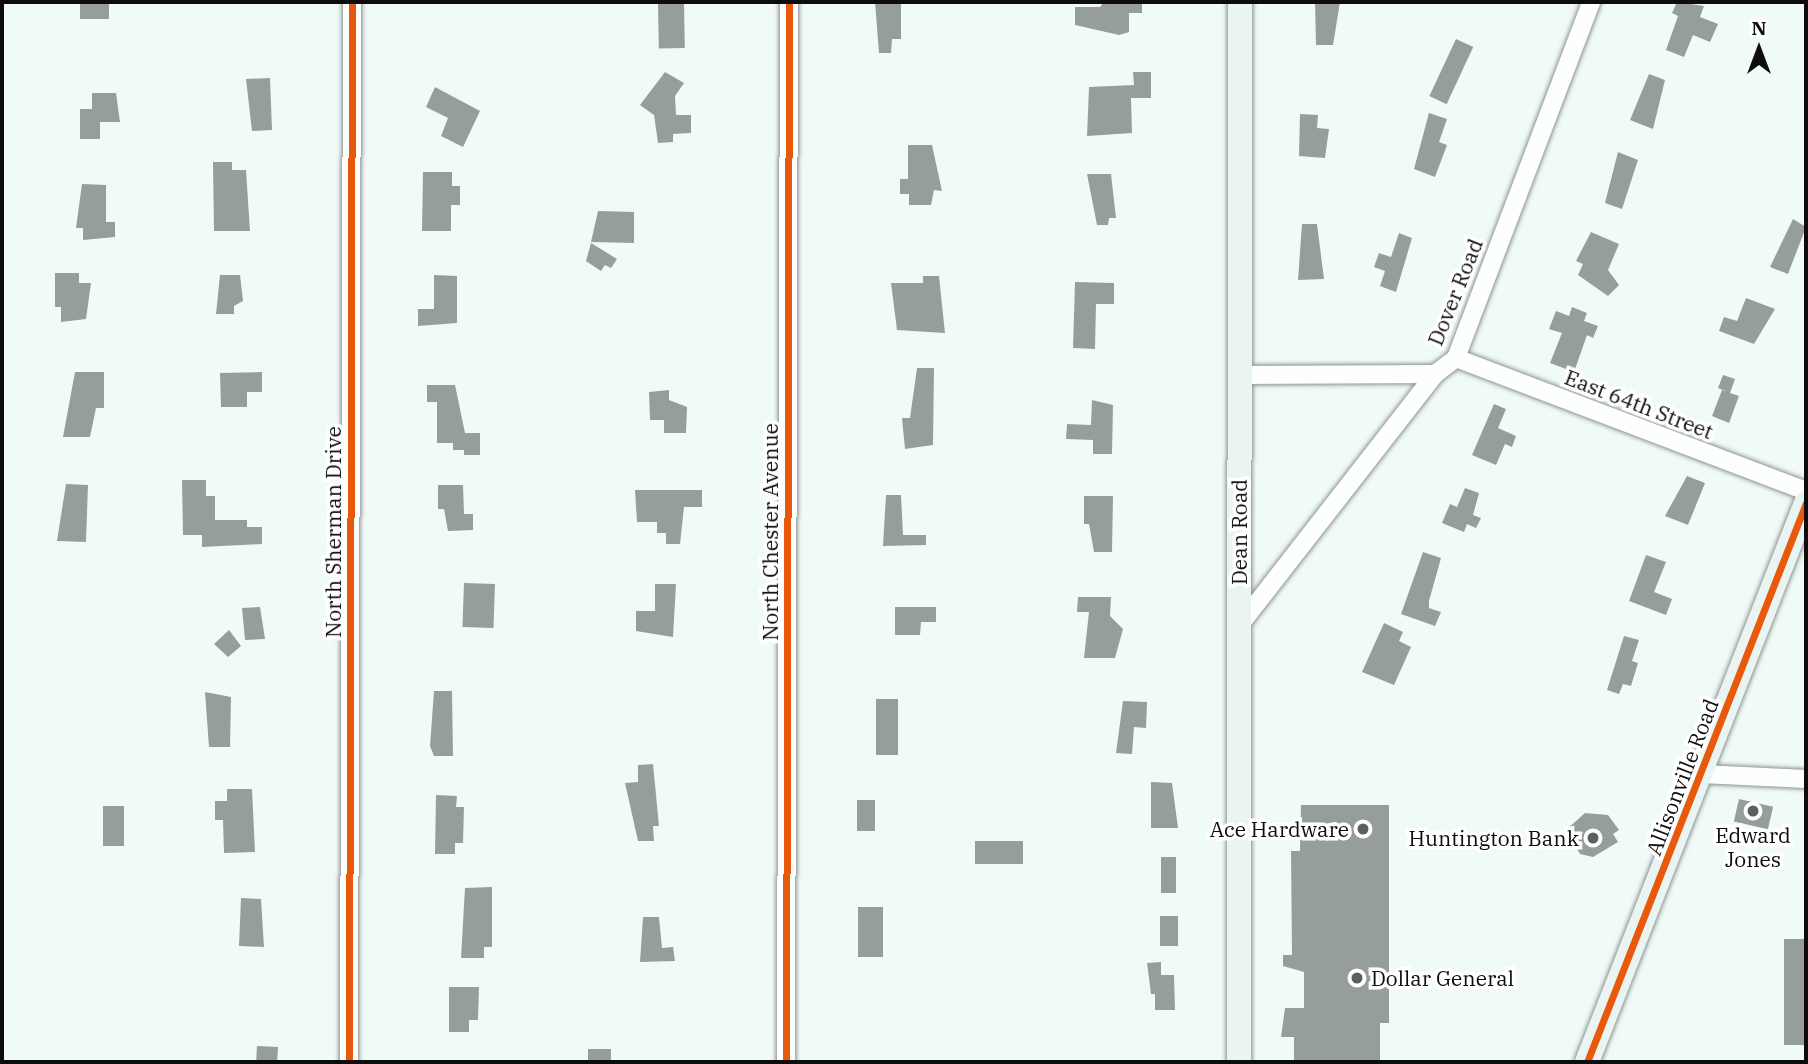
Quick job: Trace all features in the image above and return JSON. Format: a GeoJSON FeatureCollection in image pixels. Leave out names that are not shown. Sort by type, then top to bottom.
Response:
{"type":"FeatureCollection","features":[{"type":"Feature","properties":{"kind":"street","name":"North Sherman Drive"},"geometry":{"type":"LineString","coordinates":[[349,1062],[352,2]]}},
{"type":"Feature","properties":{"kind":"street","name":"North Chester Avenue"},"geometry":{"type":"LineString","coordinates":[[786,1062],[789,2]]}},
{"type":"Feature","properties":{"kind":"street","name":"Dean Road"},"geometry":{"type":"LineString","coordinates":[[1239,1062],[1240,2]]}},
{"type":"Feature","properties":{"kind":"street","name":"Dover Road"},"geometry":{"type":"LineString","coordinates":[[1239,626],[1435,374],[1456,358],[1591,2]]}},
{"type":"Feature","properties":{"kind":"street","name":"East 64th Street"},"geometry":{"type":"LineString","coordinates":[[1456,358],[1806,491]]}},
{"type":"Feature","properties":{"kind":"street"},"geometry":{"type":"LineString","coordinates":[[1240,376],[1435,374]]}},
{"type":"Feature","properties":{"kind":"street","name":"Allisonville Road"},"geometry":{"type":"LineString","coordinates":[[1587,1062],[1806,503]]}},
{"type":"Feature","properties":{"kind":"street"},"geometry":{"type":"LineString","coordinates":[[1702,774],[1806,779]]}},
{"type":"Feature","properties":{"kind":"building"},"geometry":{"type":"Polygon","coordinates":[[[80,2],[109,2],[109,19],[80,19],[80,2]]]}},
{"type":"Feature","properties":{"kind":"building"},"geometry":{"type":"Polygon","coordinates":[[[658,2],[684,2],[685,48],[659,48],[658,2]]]}},
{"type":"Feature","properties":{"kind":"building"},"geometry":{"type":"Polygon","coordinates":[[[875,2],[901,4],[901,39],[892,39],[891,53],[879,53],[875,2]]]}},
{"type":"Feature","properties":{"kind":"building"},"geometry":{"type":"Polygon","coordinates":[[[1104,2],[1142,2],[1142,13],[1129,13],[1129,32],[1119,35],[1075,25],[1075,7],[1100,7],[1104,2]]]}},
{"type":"Feature","properties":{"kind":"building"},"geometry":{"type":"Polygon","coordinates":[[[1315,2],[1340,2],[1333,45],[1316,45],[1315,2]]]}},
{"type":"Feature","properties":{"kind":"building"},"geometry":{"type":"Polygon","coordinates":[[[1677,2],[1704,6],[1700,17],[1718,24],[1710,42],[1693,35],[1684,57],[1666,50],[1678,16],[1672,13],[1677,2]]]}},
{"type":"Feature","properties":{"kind":"building"},"geometry":{"type":"Polygon","coordinates":[[[1456,39],[1473,47],[1447,104],[1429,96],[1456,39]]]}},
{"type":"Feature","properties":{"kind":"building"},"geometry":{"type":"Polygon","coordinates":[[[665,72],[684,83],[675,96],[676,115],[691,115],[691,133],[673,134],[673,142],[658,143],[654,115],[640,105],[665,72]]]}},
{"type":"Feature","properties":{"kind":"building"},"geometry":{"type":"Polygon","coordinates":[[[1133,72],[1151,72],[1151,98],[1131,98],[1132,133],[1087,136],[1089,87],[1134,85],[1133,72]]]}},
{"type":"Feature","properties":{"kind":"building"},"geometry":{"type":"Polygon","coordinates":[[[1649,74],[1665,80],[1653,129],[1630,120],[1649,74]]]}},
{"type":"Feature","properties":{"kind":"building"},"geometry":{"type":"Polygon","coordinates":[[[270,78],[272,130],[252,131],[246,79],[270,78]]]}},
{"type":"Feature","properties":{"kind":"building"},"geometry":{"type":"Polygon","coordinates":[[[435,87],[480,111],[463,147],[441,136],[448,118],[426,107],[435,87]]]}},
{"type":"Feature","properties":{"kind":"building"},"geometry":{"type":"Polygon","coordinates":[[[92,93],[116,93],[120,122],[100,122],[100,139],[80,139],[80,109],[92,109],[92,93]]]}},
{"type":"Feature","properties":{"kind":"building"},"geometry":{"type":"Polygon","coordinates":[[[1429,113],[1447,119],[1439,142],[1447,145],[1435,177],[1414,169],[1429,113]]]}},
{"type":"Feature","properties":{"kind":"building"},"geometry":{"type":"Polygon","coordinates":[[[1300,114],[1318,115],[1317,128],[1329,129],[1325,158],[1299,156],[1300,114]]]}},
{"type":"Feature","properties":{"kind":"building"},"geometry":{"type":"Polygon","coordinates":[[[908,145],[932,145],[942,191],[934,190],[931,205],[909,205],[909,194],[900,194],[900,179],[908,179],[908,145]]]}},
{"type":"Feature","properties":{"kind":"building"},"geometry":{"type":"Polygon","coordinates":[[[1618,152],[1638,160],[1622,209],[1605,203],[1618,152]]]}},
{"type":"Feature","properties":{"kind":"building"},"geometry":{"type":"Polygon","coordinates":[[[213,162],[232,162],[232,170],[246,170],[250,231],[214,231],[213,162]]]}},
{"type":"Feature","properties":{"kind":"building"},"geometry":{"type":"Polygon","coordinates":[[[423,172],[452,172],[452,186],[460,186],[460,205],[451,205],[451,231],[422,231],[423,172]]]}},
{"type":"Feature","properties":{"kind":"building"},"geometry":{"type":"Polygon","coordinates":[[[1087,174],[1111,174],[1116,218],[1109,218],[1108,225],[1097,225],[1087,174]]]}},
{"type":"Feature","properties":{"kind":"building"},"geometry":{"type":"Polygon","coordinates":[[[82,184],[106,185],[106,222],[115,222],[115,237],[83,240],[83,228],[76,228],[82,184]]]}},
{"type":"Feature","properties":{"kind":"building"},"geometry":{"type":"Polygon","coordinates":[[[598,211],[634,212],[634,243],[591,242],[598,211]]]}},
{"type":"Feature","properties":{"kind":"building"},"geometry":{"type":"Polygon","coordinates":[[[1793,219],[1806,227],[1788,274],[1770,267],[1793,219]]]}},
{"type":"Feature","properties":{"kind":"building"},"geometry":{"type":"Polygon","coordinates":[[[1302,224],[1317,224],[1324,279],[1298,280],[1302,224]]]}},
{"type":"Feature","properties":{"kind":"building"},"geometry":{"type":"Polygon","coordinates":[[[1591,232],[1619,244],[1608,270],[1619,285],[1608,296],[1578,275],[1583,264],[1576,261],[1591,232]]]}},
{"type":"Feature","properties":{"kind":"building"},"geometry":{"type":"Polygon","coordinates":[[[1399,233],[1412,238],[1396,292],[1380,286],[1385,271],[1374,267],[1379,253],[1391,257],[1399,233]]]}},
{"type":"Feature","properties":{"kind":"building"},"geometry":{"type":"Polygon","coordinates":[[[591,243],[617,259],[611,268],[605,265],[601,271],[586,261],[591,243]]]}},
{"type":"Feature","properties":{"kind":"building"},"geometry":{"type":"Polygon","coordinates":[[[55,273],[79,273],[79,283],[91,283],[86,319],[61,322],[61,307],[55,307],[55,273]]]}},
{"type":"Feature","properties":{"kind":"building"},"geometry":{"type":"Polygon","coordinates":[[[220,275],[240,275],[243,301],[234,306],[234,314],[216,314],[220,275]]]}},
{"type":"Feature","properties":{"kind":"building"},"geometry":{"type":"Polygon","coordinates":[[[434,275],[457,276],[457,323],[418,326],[418,309],[434,309],[434,275]]]}},
{"type":"Feature","properties":{"kind":"building"},"geometry":{"type":"Polygon","coordinates":[[[923,276],[939,276],[945,333],[897,330],[891,283],[923,283],[923,276]]]}},
{"type":"Feature","properties":{"kind":"building"},"geometry":{"type":"Polygon","coordinates":[[[1075,282],[1114,283],[1114,304],[1096,304],[1095,349],[1073,348],[1075,282]]]}},
{"type":"Feature","properties":{"kind":"building"},"geometry":{"type":"Polygon","coordinates":[[[1746,298],[1775,309],[1754,344],[1719,331],[1724,317],[1737,321],[1746,298]]]}},
{"type":"Feature","properties":{"kind":"building"},"geometry":{"type":"Polygon","coordinates":[[[1572,307],[1587,313],[1584,321],[1598,326],[1593,338],[1587,335],[1574,372],[1550,363],[1562,333],[1549,329],[1556,311],[1569,316],[1572,307]]]}},
{"type":"Feature","properties":{"kind":"building"},"geometry":{"type":"Polygon","coordinates":[[[917,368],[934,368],[933,445],[905,449],[902,418],[910,418],[917,368]]]}},
{"type":"Feature","properties":{"kind":"building"},"geometry":{"type":"Polygon","coordinates":[[[75,372],[104,372],[104,408],[96,408],[90,437],[63,437],[75,372]]]}},
{"type":"Feature","properties":{"kind":"building"},"geometry":{"type":"Polygon","coordinates":[[[262,372],[262,392],[247,392],[247,407],[221,407],[220,373],[262,372]]]}},
{"type":"Feature","properties":{"kind":"building"},"geometry":{"type":"Polygon","coordinates":[[[1723,375],[1735,379],[1730,393],[1739,396],[1729,423],[1712,416],[1722,390],[1728,392],[1718,388],[1723,375]]]}},
{"type":"Feature","properties":{"kind":"building"},"geometry":{"type":"Polygon","coordinates":[[[427,385],[455,385],[465,433],[480,433],[480,455],[464,455],[464,450],[453,450],[453,443],[437,443],[437,402],[427,402],[427,385]]]}},
{"type":"Feature","properties":{"kind":"building"},"geometry":{"type":"Polygon","coordinates":[[[669,390],[669,400],[687,407],[686,433],[664,433],[664,420],[650,420],[649,392],[669,390]]]}},
{"type":"Feature","properties":{"kind":"building"},"geometry":{"type":"Polygon","coordinates":[[[1092,400],[1113,405],[1112,454],[1093,454],[1093,440],[1066,439],[1067,424],[1091,425],[1092,400]]]}},
{"type":"Feature","properties":{"kind":"building"},"geometry":{"type":"Polygon","coordinates":[[[1494,404],[1506,409],[1498,428],[1516,436],[1512,447],[1505,444],[1496,465],[1472,455],[1494,404]]]}},
{"type":"Feature","properties":{"kind":"building"},"geometry":{"type":"Polygon","coordinates":[[[1687,476],[1705,483],[1688,525],[1665,516],[1687,476]]]}},
{"type":"Feature","properties":{"kind":"building"},"geometry":{"type":"Polygon","coordinates":[[[182,480],[206,480],[206,496],[215,496],[215,520],[247,520],[247,527],[262,527],[262,544],[202,547],[202,535],[183,535],[182,480]]]}},
{"type":"Feature","properties":{"kind":"building"},"geometry":{"type":"Polygon","coordinates":[[[66,484],[88,485],[86,542],[57,541],[66,484]]]}},
{"type":"Feature","properties":{"kind":"building"},"geometry":{"type":"Polygon","coordinates":[[[438,485],[463,485],[464,514],[473,514],[473,530],[448,531],[444,509],[438,509],[438,485]]]}},
{"type":"Feature","properties":{"kind":"building"},"geometry":{"type":"Polygon","coordinates":[[[1465,488],[1479,493],[1473,515],[1481,518],[1476,528],[1467,524],[1464,532],[1442,523],[1450,504],[1457,507],[1465,488]]]}},
{"type":"Feature","properties":{"kind":"building"},"geometry":{"type":"Polygon","coordinates":[[[635,490],[702,490],[702,507],[684,507],[680,544],[666,544],[666,533],[657,533],[657,522],[637,522],[635,490]]]}},
{"type":"Feature","properties":{"kind":"building"},"geometry":{"type":"Polygon","coordinates":[[[886,495],[901,495],[903,535],[926,535],[926,545],[883,546],[886,495]]]}},
{"type":"Feature","properties":{"kind":"building"},"geometry":{"type":"Polygon","coordinates":[[[1084,496],[1113,496],[1112,552],[1094,552],[1089,524],[1084,524],[1084,496]]]}},
{"type":"Feature","properties":{"kind":"building"},"geometry":{"type":"Polygon","coordinates":[[[1423,552],[1441,558],[1429,601],[1429,608],[1441,612],[1435,626],[1401,614],[1423,552]]]}},
{"type":"Feature","properties":{"kind":"building"},"geometry":{"type":"Polygon","coordinates":[[[1646,555],[1666,562],[1654,592],[1672,599],[1666,615],[1629,601],[1646,555]]]}},
{"type":"Feature","properties":{"kind":"building"},"geometry":{"type":"Polygon","coordinates":[[[464,583],[495,584],[493,628],[462,627],[464,583]]]}},
{"type":"Feature","properties":{"kind":"building"},"geometry":{"type":"Polygon","coordinates":[[[655,584],[676,584],[673,637],[636,631],[636,611],[655,611],[655,584]]]}},
{"type":"Feature","properties":{"kind":"building"},"geometry":{"type":"Polygon","coordinates":[[[1078,597],[1111,597],[1110,616],[1123,629],[1115,658],[1084,658],[1089,612],[1077,612],[1078,597]]]}},
{"type":"Feature","properties":{"kind":"building"},"geometry":{"type":"Polygon","coordinates":[[[260,607],[265,639],[245,640],[242,608],[260,607]]]}},
{"type":"Feature","properties":{"kind":"building"},"geometry":{"type":"Polygon","coordinates":[[[895,607],[936,607],[936,622],[921,622],[920,635],[895,635],[895,607]]]}},
{"type":"Feature","properties":{"kind":"building"},"geometry":{"type":"Polygon","coordinates":[[[1384,623],[1403,632],[1399,641],[1411,647],[1394,685],[1362,672],[1384,623]]]}},
{"type":"Feature","properties":{"kind":"building"},"geometry":{"type":"Polygon","coordinates":[[[229,630],[241,646],[228,657],[214,644],[229,630]]]}},
{"type":"Feature","properties":{"kind":"building"},"geometry":{"type":"Polygon","coordinates":[[[1624,636],[1639,640],[1632,661],[1638,663],[1631,686],[1623,684],[1619,694],[1607,690],[1624,636]]]}},
{"type":"Feature","properties":{"kind":"building"},"geometry":{"type":"Polygon","coordinates":[[[434,691],[452,691],[453,756],[434,756],[430,746],[434,691]]]}},
{"type":"Feature","properties":{"kind":"building"},"geometry":{"type":"Polygon","coordinates":[[[205,692],[231,697],[230,747],[209,747],[205,692]]]}},
{"type":"Feature","properties":{"kind":"building"},"geometry":{"type":"Polygon","coordinates":[[[876,699],[898,699],[898,755],[876,755],[876,699]]]}},
{"type":"Feature","properties":{"kind":"building"},"geometry":{"type":"Polygon","coordinates":[[[1123,701],[1147,702],[1146,728],[1134,727],[1132,754],[1116,753],[1123,701]]]}},
{"type":"Feature","properties":{"kind":"building"},"geometry":{"type":"Polygon","coordinates":[[[653,764],[659,826],[653,826],[654,841],[638,841],[625,783],[638,782],[638,765],[653,764]]]}},
{"type":"Feature","properties":{"kind":"building"},"geometry":{"type":"Polygon","coordinates":[[[1151,782],[1172,783],[1178,828],[1151,828],[1151,782]]]}},
{"type":"Feature","properties":{"kind":"building"},"geometry":{"type":"Polygon","coordinates":[[[227,789],[252,789],[255,852],[224,853],[223,820],[215,820],[215,801],[227,801],[227,789]]]}},
{"type":"Feature","properties":{"kind":"building"},"geometry":{"type":"Polygon","coordinates":[[[436,795],[457,796],[456,807],[464,807],[463,843],[455,843],[455,854],[435,854],[436,795]]]}},
{"type":"Feature","properties":{"kind":"building"},"geometry":{"type":"Polygon","coordinates":[[[1739,799],[1773,807],[1768,829],[1734,821],[1739,799]]]}},
{"type":"Feature","properties":{"kind":"building"},"geometry":{"type":"Polygon","coordinates":[[[857,800],[875,800],[875,831],[857,831],[857,800]]]}},
{"type":"Feature","properties":{"kind":"building"},"geometry":{"type":"Polygon","coordinates":[[[1301,805],[1389,805],[1389,1023],[1380,1023],[1380,1062],[1294,1062],[1294,1037],[1281,1037],[1285,1008],[1304,1008],[1304,972],[1283,966],[1283,955],[1292,955],[1291,851],[1300,851],[1301,805]]]}},
{"type":"Feature","properties":{"kind":"building"},"geometry":{"type":"Polygon","coordinates":[[[103,806],[124,806],[124,846],[103,846],[103,806]]]}},
{"type":"Feature","properties":{"kind":"building","name":"Huntington Bank"},"geometry":{"type":"Polygon","coordinates":[[[1585,813],[1608,815],[1619,830],[1613,834],[1618,842],[1593,857],[1580,854],[1566,830],[1585,813]]]}},
{"type":"Feature","properties":{"kind":"building"},"geometry":{"type":"Polygon","coordinates":[[[975,841],[1023,841],[1023,864],[975,864],[975,841]]]}},
{"type":"Feature","properties":{"kind":"building"},"geometry":{"type":"Polygon","coordinates":[[[1161,857],[1176,857],[1176,893],[1161,893],[1161,857]]]}},
{"type":"Feature","properties":{"kind":"building"},"geometry":{"type":"Polygon","coordinates":[[[492,887],[492,947],[484,947],[484,958],[461,958],[465,888],[492,887]]]}},
{"type":"Feature","properties":{"kind":"building"},"geometry":{"type":"Polygon","coordinates":[[[241,898],[261,899],[264,947],[239,946],[241,898]]]}},
{"type":"Feature","properties":{"kind":"building"},"geometry":{"type":"Polygon","coordinates":[[[858,907],[883,907],[883,957],[858,957],[858,907]]]}},
{"type":"Feature","properties":{"kind":"building"},"geometry":{"type":"Polygon","coordinates":[[[1160,916],[1178,916],[1178,946],[1160,946],[1160,916]]]}},
{"type":"Feature","properties":{"kind":"building"},"geometry":{"type":"Polygon","coordinates":[[[643,917],[659,917],[662,948],[673,947],[675,961],[640,962],[643,917]]]}},
{"type":"Feature","properties":{"kind":"building"},"geometry":{"type":"Polygon","coordinates":[[[1784,939],[1806,939],[1806,1045],[1784,1045],[1784,939]]]}},
{"type":"Feature","properties":{"kind":"building"},"geometry":{"type":"Polygon","coordinates":[[[1161,962],[1161,975],[1174,975],[1175,1010],[1155,1010],[1155,994],[1151,994],[1147,963],[1161,962]]]}},
{"type":"Feature","properties":{"kind":"building"},"geometry":{"type":"Polygon","coordinates":[[[449,987],[479,987],[478,1020],[469,1020],[469,1032],[449,1032],[449,987]]]}},
{"type":"Feature","properties":{"kind":"building"},"geometry":{"type":"Polygon","coordinates":[[[257,1046],[278,1047],[277,1062],[256,1062],[257,1046]]]}},
{"type":"Feature","properties":{"kind":"building"},"geometry":{"type":"Polygon","coordinates":[[[588,1049],[611,1049],[611,1062],[588,1062],[588,1049]]]}},
{"type":"Feature","properties":{"kind":"cycle path"},"geometry":{"type":"LineString","coordinates":[[349,1062],[352,2]]}},
{"type":"Feature","properties":{"kind":"cycle path"},"geometry":{"type":"LineString","coordinates":[[786,1062],[789,2]]}},
{"type":"Feature","properties":{"kind":"cycle path"},"geometry":{"type":"LineString","coordinates":[[1587,1062],[1806,503]]}},
{"type":"Feature","properties":{"kind":"place","name":"Edward Jones"},"geometry":{"type":"Point","coordinates":[1753,811]}},
{"type":"Feature","properties":{"kind":"place","name":"Ace Hardware"},"geometry":{"type":"Point","coordinates":[1363,829]}},
{"type":"Feature","properties":{"kind":"place","name":"Huntington Bank"},"geometry":{"type":"Point","coordinates":[1593,838]}},
{"type":"Feature","properties":{"kind":"place","name":"Dollar General"},"geometry":{"type":"Point","coordinates":[1357,978]}}]}
